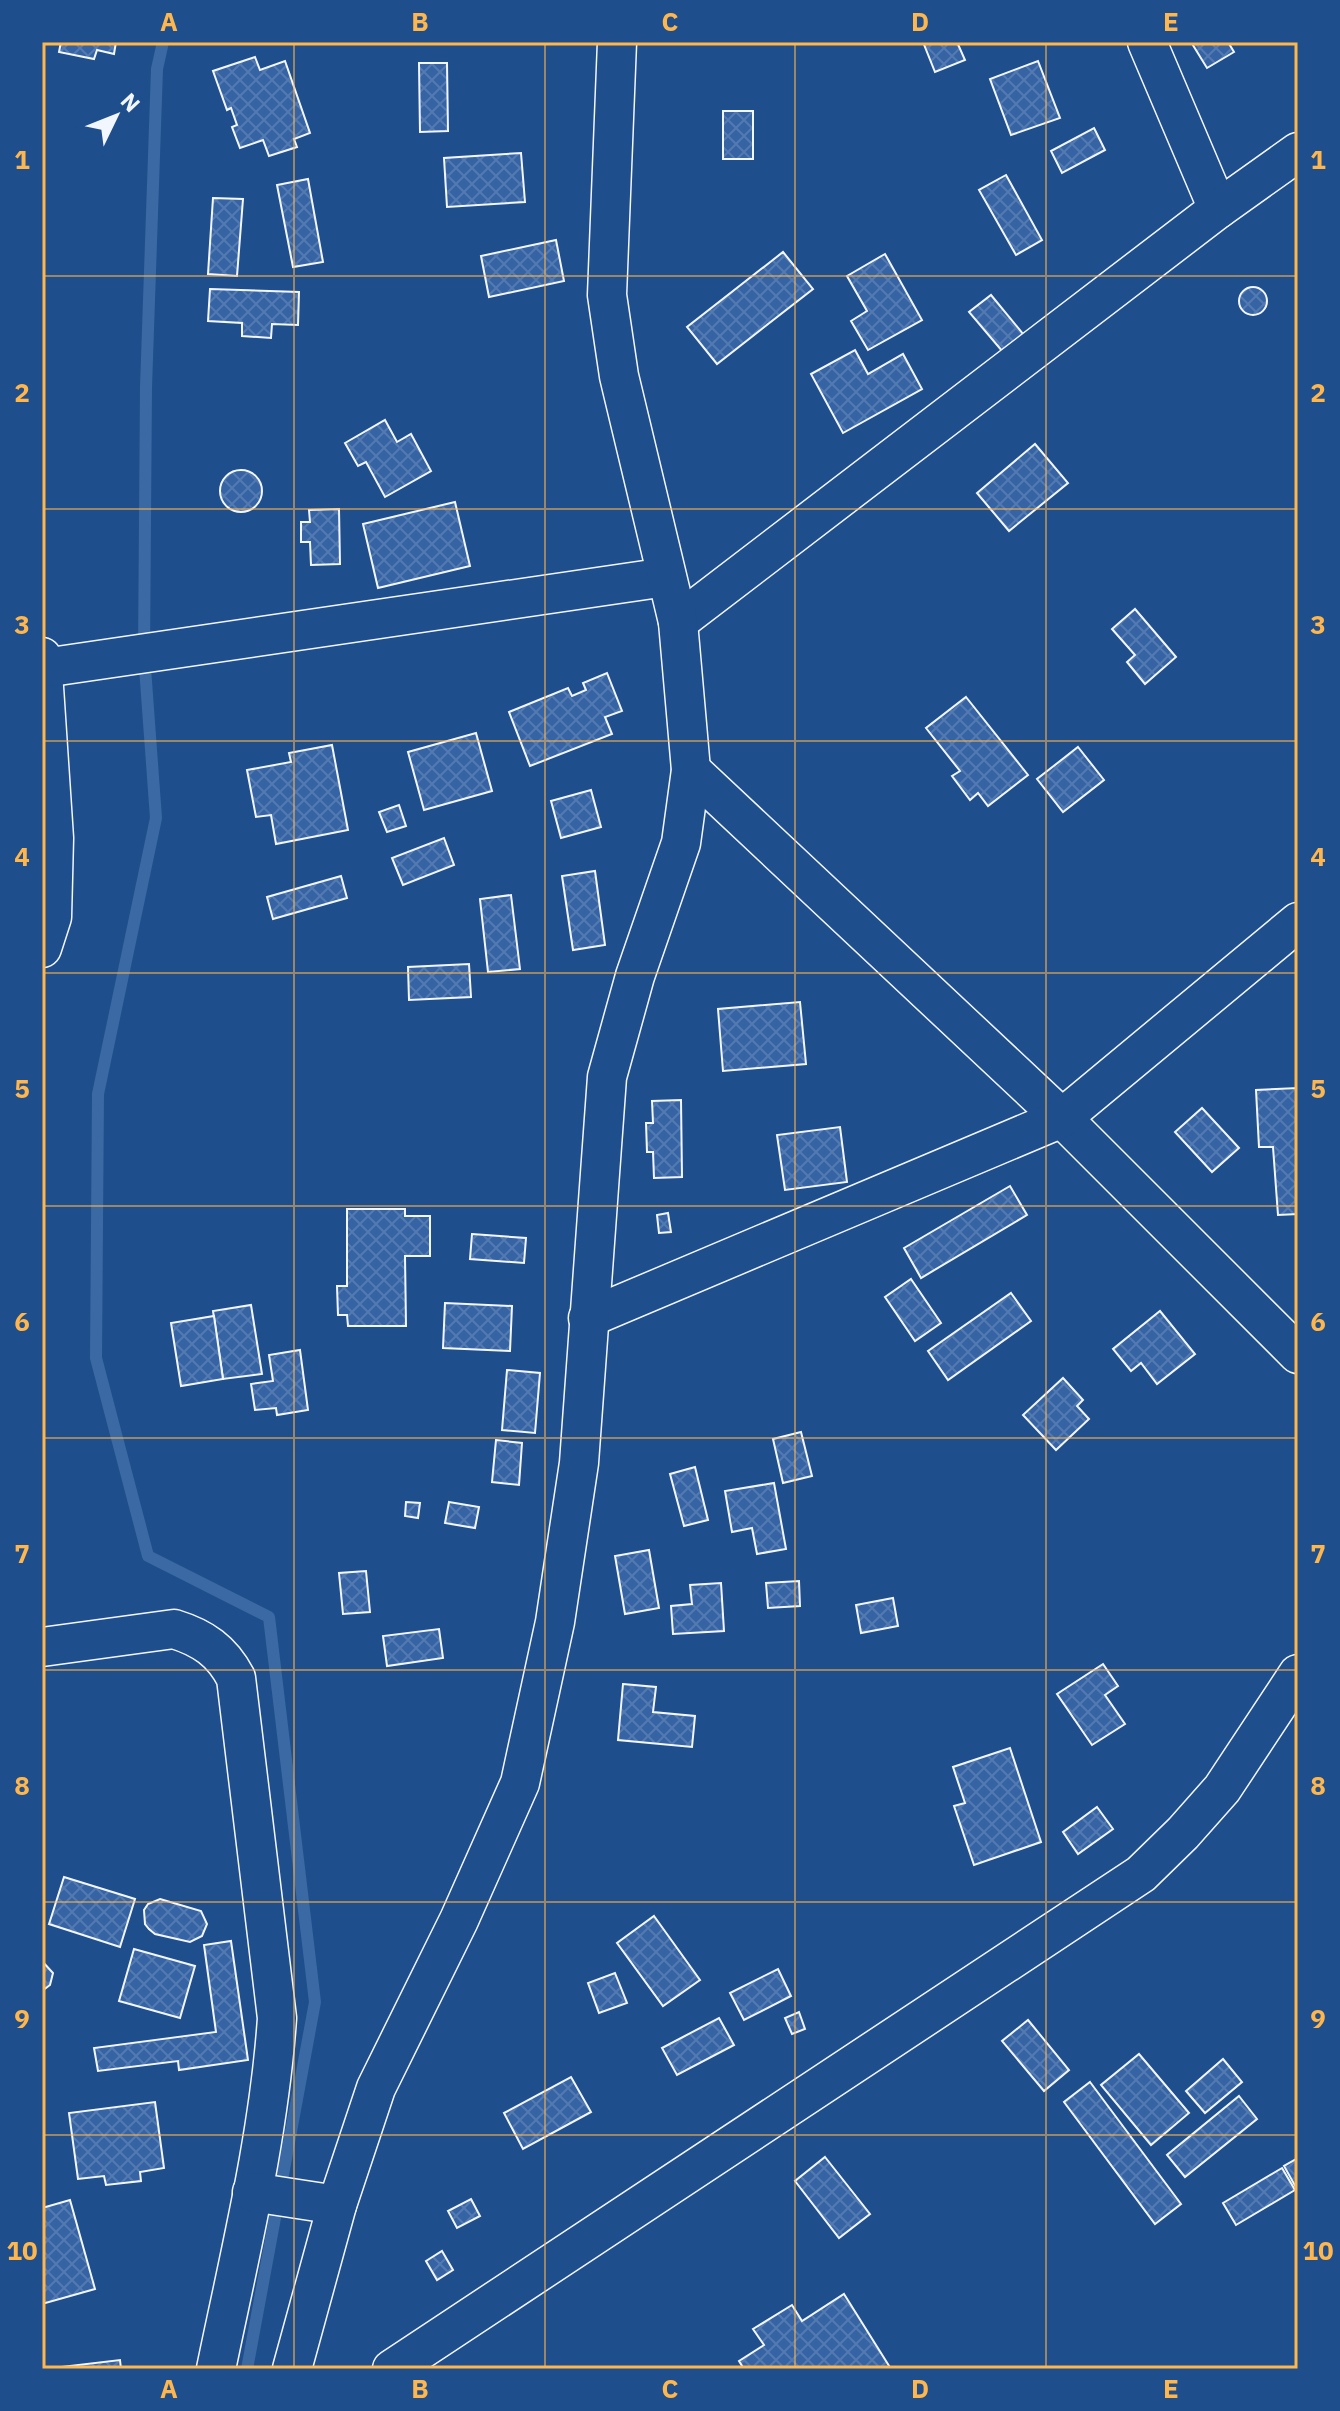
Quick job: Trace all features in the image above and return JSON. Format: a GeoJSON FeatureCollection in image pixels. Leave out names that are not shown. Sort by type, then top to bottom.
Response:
{"type":"FeatureCollection","features":[{"type":"Feature","properties":{"kind":"street"},"geometry":{"type":"LineString","coordinates":[[292,2369],[337,2205],[376,2088],[459,1920],[520,1783],[555,1622],[579,1463],[607,1077],[635,976],[681,843],[691,770],[678,622],[619,376],[607,295],[617,42]]}},
{"type":"Feature","properties":{"kind":"street"},"geometry":{"type":"LineString","coordinates":[[1147,42],[1218,209]]}},
{"type":"Feature","properties":{"kind":"street"},"geometry":{"type":"LineString","coordinates":[[678,622],[1218,209],[1298,152]]}},
{"type":"Feature","properties":{"kind":"street"},"geometry":{"type":"LineString","coordinates":[[42,948],[52,917],[54,838],[43,662],[666,577]]}},
{"type":"Feature","properties":{"kind":"street"},"geometry":{"type":"LineString","coordinates":[[691,770],[1062,1118],[1298,1354]]}},
{"type":"Feature","properties":{"kind":"street"},"geometry":{"type":"LineString","coordinates":[[588,1318],[1062,1118],[1298,922]]}},
{"type":"Feature","properties":{"kind":"street"},"geometry":{"type":"LineString","coordinates":[[42,1647],[174,1629],[213,1647],[227,1661],[236,1678],[277,2018],[274,2068],[216,2369]]}},
{"type":"Feature","properties":{"kind":"street"},"geometry":{"type":"LineString","coordinates":[[392,2369],[1141,1874],[1222,1789],[1298,1674]]}},
{"type":"Feature","properties":{"kind":"street"},"geometry":{"type":"LineString","coordinates":[[252,2192],[337,2205]]}},
{"type":"Feature","properties":{"kind":"building"},"geometry":{"type":"Polygon","coordinates":[[[61,42],[116,42],[114,54],[97,50],[94,59],[59,52],[61,42]]]}},
{"type":"Feature","properties":{"kind":"building"},"geometry":{"type":"Polygon","coordinates":[[[923,42],[957,42],[965,60],[935,72],[923,42]]]}},
{"type":"Feature","properties":{"kind":"building"},"geometry":{"type":"Polygon","coordinates":[[[1191,42],[1228,42],[1234,52],[1207,68],[1191,42]]]}},
{"type":"Feature","properties":{"kind":"building"},"geometry":{"type":"Polygon","coordinates":[[[255,57],[260,70],[285,61],[310,133],[294,139],[297,147],[269,156],[263,140],[240,148],[232,127],[237,125],[231,108],[227,110],[213,71],[255,57]]]}},
{"type":"Feature","properties":{"kind":"building"},"geometry":{"type":"Polygon","coordinates":[[[1038,61],[1060,118],[1011,135],[990,79],[1038,61]]]}},
{"type":"Feature","properties":{"kind":"building"},"geometry":{"type":"Polygon","coordinates":[[[419,63],[447,63],[448,131],[420,132],[419,63]]]}},
{"type":"Feature","properties":{"kind":"building"},"geometry":{"type":"Polygon","coordinates":[[[723,111],[753,111],[753,159],[723,159],[723,111]]]}},
{"type":"Feature","properties":{"kind":"building"},"geometry":{"type":"Polygon","coordinates":[[[1094,128],[1105,150],[1062,173],[1051,151],[1094,128]]]}},
{"type":"Feature","properties":{"kind":"building"},"geometry":{"type":"Polygon","coordinates":[[[521,153],[525,202],[447,207],[444,158],[521,153]]]}},
{"type":"Feature","properties":{"kind":"building"},"geometry":{"type":"Polygon","coordinates":[[[1006,175],[1042,240],[1016,255],[979,190],[1006,175]]]}},
{"type":"Feature","properties":{"kind":"building"},"geometry":{"type":"Polygon","coordinates":[[[308,179],[323,262],[293,267],[277,185],[308,179]]]}},
{"type":"Feature","properties":{"kind":"building"},"geometry":{"type":"Polygon","coordinates":[[[213,198],[243,199],[237,276],[208,274],[213,198]]]}},
{"type":"Feature","properties":{"kind":"building"},"geometry":{"type":"Polygon","coordinates":[[[556,240],[564,281],[489,297],[481,256],[556,240]]]}},
{"type":"Feature","properties":{"kind":"building"},"geometry":{"type":"Polygon","coordinates":[[[783,252],[813,289],[717,364],[687,327],[783,252]]]}},
{"type":"Feature","properties":{"kind":"building"},"geometry":{"type":"Polygon","coordinates":[[[885,254],[922,320],[868,350],[851,321],[867,311],[847,276],[885,254]]]}},
{"type":"Feature","properties":{"kind":"building"},"geometry":{"type":"Polygon","coordinates":[[[1253,287],[1263,291],[1267,301],[1263,311],[1253,315],[1243,311],[1239,301],[1243,291],[1253,287]]]}},
{"type":"Feature","properties":{"kind":"building"},"geometry":{"type":"Polygon","coordinates":[[[210,289],[299,292],[298,325],[272,324],[271,338],[242,336],[242,323],[208,321],[210,289]]]}},
{"type":"Feature","properties":{"kind":"building"},"geometry":{"type":"Polygon","coordinates":[[[991,295],[1024,335],[1003,352],[969,312],[991,295]]]}},
{"type":"Feature","properties":{"kind":"building"},"geometry":{"type":"Polygon","coordinates":[[[855,350],[868,374],[903,354],[922,389],[843,433],[811,374],[855,350]]]}},
{"type":"Feature","properties":{"kind":"building"},"geometry":{"type":"Polygon","coordinates":[[[385,420],[397,442],[411,434],[431,471],[385,497],[366,462],[358,466],[345,443],[385,420]]]}},
{"type":"Feature","properties":{"kind":"building"},"geometry":{"type":"Polygon","coordinates":[[[1035,444],[1068,483],[1009,531],[977,493],[1035,444]]]}},
{"type":"Feature","properties":{"kind":"building"},"geometry":{"type":"Polygon","coordinates":[[[241,470],[256,476],[262,491],[256,506],[241,512],[226,506],[220,491],[226,476],[241,470]]]}},
{"type":"Feature","properties":{"kind":"building"},"geometry":{"type":"Polygon","coordinates":[[[455,502],[470,566],[378,588],[363,524],[455,502]]]}},
{"type":"Feature","properties":{"kind":"building"},"geometry":{"type":"Polygon","coordinates":[[[339,509],[340,564],[311,565],[310,542],[301,542],[301,522],[310,522],[309,510],[339,509]]]}},
{"type":"Feature","properties":{"kind":"building"},"geometry":{"type":"Polygon","coordinates":[[[1135,609],[1176,657],[1145,684],[1127,662],[1135,655],[1112,629],[1135,609]]]}},
{"type":"Feature","properties":{"kind":"building"},"geometry":{"type":"Polygon","coordinates":[[[607,673],[622,711],[605,717],[612,734],[530,766],[509,712],[568,688],[572,696],[586,690],[583,683],[607,673]]]}},
{"type":"Feature","properties":{"kind":"building"},"geometry":{"type":"Polygon","coordinates":[[[966,697],[1028,775],[988,806],[978,793],[970,800],[952,776],[960,771],[926,728],[966,697]]]}},
{"type":"Feature","properties":{"kind":"building"},"geometry":{"type":"Polygon","coordinates":[[[476,733],[492,791],[424,810],[408,752],[476,733]]]}},
{"type":"Feature","properties":{"kind":"building"},"geometry":{"type":"Polygon","coordinates":[[[332,745],[348,830],[276,844],[271,815],[256,817],[247,770],[291,762],[289,753],[332,745]]]}},
{"type":"Feature","properties":{"kind":"building"},"geometry":{"type":"Polygon","coordinates":[[[1078,747],[1104,780],[1063,812],[1037,779],[1078,747]]]}},
{"type":"Feature","properties":{"kind":"building"},"geometry":{"type":"Polygon","coordinates":[[[591,790],[601,827],[561,838],[551,801],[591,790]]]}},
{"type":"Feature","properties":{"kind":"building"},"geometry":{"type":"Polygon","coordinates":[[[399,805],[406,826],[387,832],[379,812],[399,805]]]}},
{"type":"Feature","properties":{"kind":"building"},"geometry":{"type":"Polygon","coordinates":[[[444,838],[454,865],[403,885],[392,858],[444,838]]]}},
{"type":"Feature","properties":{"kind":"building"},"geometry":{"type":"Polygon","coordinates":[[[595,871],[605,945],[573,950],[562,876],[595,871]]]}},
{"type":"Feature","properties":{"kind":"building"},"geometry":{"type":"Polygon","coordinates":[[[341,876],[347,898],[273,919],[267,897],[341,876]]]}},
{"type":"Feature","properties":{"kind":"building"},"geometry":{"type":"Polygon","coordinates":[[[511,895],[520,969],[488,972],[480,899],[511,895]]]}},
{"type":"Feature","properties":{"kind":"building"},"geometry":{"type":"Polygon","coordinates":[[[469,964],[471,997],[409,1000],[408,967],[469,964]]]}},
{"type":"Feature","properties":{"kind":"building"},"geometry":{"type":"Polygon","coordinates":[[[800,1002],[806,1064],[723,1071],[718,1009],[800,1002]]]}},
{"type":"Feature","properties":{"kind":"building"},"geometry":{"type":"Polygon","coordinates":[[[1298,1088],[1298,1214],[1278,1215],[1273,1147],[1259,1147],[1256,1090],[1298,1088]]]}},
{"type":"Feature","properties":{"kind":"building"},"geometry":{"type":"Polygon","coordinates":[[[681,1100],[682,1177],[654,1178],[653,1152],[647,1152],[646,1123],[653,1123],[652,1101],[681,1100]]]}},
{"type":"Feature","properties":{"kind":"building"},"geometry":{"type":"Polygon","coordinates":[[[1202,1108],[1239,1148],[1212,1172],[1175,1132],[1202,1108]]]}},
{"type":"Feature","properties":{"kind":"building"},"geometry":{"type":"Polygon","coordinates":[[[840,1127],[847,1182],[785,1190],[777,1135],[840,1127]]]}},
{"type":"Feature","properties":{"kind":"building"},"geometry":{"type":"Polygon","coordinates":[[[1010,1186],[1027,1215],[921,1278],[904,1248],[1010,1186]]]}},
{"type":"Feature","properties":{"kind":"building"},"geometry":{"type":"Polygon","coordinates":[[[347,1209],[405,1209],[405,1216],[430,1216],[430,1256],[405,1256],[406,1326],[348,1326],[347,1315],[338,1315],[337,1286],[347,1286],[347,1209]]]}},
{"type":"Feature","properties":{"kind":"building"},"geometry":{"type":"Polygon","coordinates":[[[668,1213],[671,1232],[659,1233],[657,1215],[668,1213]]]}},
{"type":"Feature","properties":{"kind":"building"},"geometry":{"type":"Polygon","coordinates":[[[472,1234],[526,1238],[524,1263],[470,1259],[472,1234]]]}},
{"type":"Feature","properties":{"kind":"building"},"geometry":{"type":"Polygon","coordinates":[[[911,1279],[941,1323],[915,1341],[885,1297],[911,1279]]]}},
{"type":"Feature","properties":{"kind":"building"},"geometry":{"type":"Polygon","coordinates":[[[1011,1293],[1031,1321],[948,1380],[928,1351],[1011,1293]]]}},
{"type":"Feature","properties":{"kind":"building"},"geometry":{"type":"Polygon","coordinates":[[[445,1303],[512,1306],[510,1351],[443,1348],[445,1303]]]}},
{"type":"Feature","properties":{"kind":"building"},"geometry":{"type":"Polygon","coordinates":[[[251,1305],[262,1374],[223,1379],[213,1311],[251,1305]]]}},
{"type":"Feature","properties":{"kind":"building"},"geometry":{"type":"Polygon","coordinates":[[[1160,1311],[1195,1354],[1157,1384],[1141,1363],[1131,1371],[1113,1349],[1160,1311]]]}},
{"type":"Feature","properties":{"kind":"building"},"geometry":{"type":"Polygon","coordinates":[[[214,1316],[223,1379],[181,1386],[171,1323],[214,1316]]]}},
{"type":"Feature","properties":{"kind":"building"},"geometry":{"type":"Polygon","coordinates":[[[300,1350],[308,1410],[277,1415],[276,1408],[255,1410],[251,1384],[273,1381],[269,1355],[300,1350]]]}},
{"type":"Feature","properties":{"kind":"building"},"geometry":{"type":"Polygon","coordinates":[[[507,1370],[540,1373],[535,1433],[502,1430],[507,1370]]]}},
{"type":"Feature","properties":{"kind":"building"},"geometry":{"type":"Polygon","coordinates":[[[1063,1378],[1083,1400],[1077,1406],[1089,1419],[1056,1450],[1023,1415],[1063,1378]]]}},
{"type":"Feature","properties":{"kind":"building"},"geometry":{"type":"Polygon","coordinates":[[[801,1432],[812,1476],[783,1483],[773,1439],[801,1432]]]}},
{"type":"Feature","properties":{"kind":"building"},"geometry":{"type":"Polygon","coordinates":[[[496,1440],[522,1443],[519,1485],[492,1482],[496,1440]]]}},
{"type":"Feature","properties":{"kind":"building"},"geometry":{"type":"Polygon","coordinates":[[[695,1467],[708,1520],[684,1526],[670,1474],[695,1467]]]}},
{"type":"Feature","properties":{"kind":"building"},"geometry":{"type":"Polygon","coordinates":[[[774,1483],[786,1549],[757,1554],[752,1528],[732,1532],[725,1491],[774,1483]]]}},
{"type":"Feature","properties":{"kind":"building"},"geometry":{"type":"Polygon","coordinates":[[[406,1502],[420,1503],[418,1518],[405,1516],[406,1502]]]}},
{"type":"Feature","properties":{"kind":"building"},"geometry":{"type":"Polygon","coordinates":[[[449,1502],[479,1507],[475,1528],[445,1523],[449,1502]]]}},
{"type":"Feature","properties":{"kind":"building"},"geometry":{"type":"Polygon","coordinates":[[[649,1550],[659,1608],[625,1614],[615,1556],[649,1550]]]}},
{"type":"Feature","properties":{"kind":"building"},"geometry":{"type":"Polygon","coordinates":[[[366,1571],[370,1612],[343,1614],[339,1573],[366,1571]]]}},
{"type":"Feature","properties":{"kind":"building"},"geometry":{"type":"Polygon","coordinates":[[[799,1581],[800,1606],[768,1608],[766,1583],[799,1581]]]}},
{"type":"Feature","properties":{"kind":"building"},"geometry":{"type":"Polygon","coordinates":[[[721,1583],[724,1631],[673,1634],[671,1606],[692,1604],[690,1585],[721,1583]]]}},
{"type":"Feature","properties":{"kind":"building"},"geometry":{"type":"Polygon","coordinates":[[[893,1598],[898,1626],[861,1633],[856,1605],[893,1598]]]}},
{"type":"Feature","properties":{"kind":"building"},"geometry":{"type":"Polygon","coordinates":[[[439,1629],[443,1658],[387,1666],[383,1636],[439,1629]]]}},
{"type":"Feature","properties":{"kind":"building"},"geometry":{"type":"Polygon","coordinates":[[[1103,1664],[1118,1686],[1105,1695],[1125,1724],[1092,1745],[1057,1694],[1103,1664]]]}},
{"type":"Feature","properties":{"kind":"building"},"geometry":{"type":"Polygon","coordinates":[[[623,1684],[656,1687],[653,1712],[695,1716],[692,1747],[618,1740],[623,1684]]]}},
{"type":"Feature","properties":{"kind":"building"},"geometry":{"type":"Polygon","coordinates":[[[1010,1748],[1041,1842],[974,1865],[954,1806],[965,1803],[953,1767],[1010,1748]]]}},
{"type":"Feature","properties":{"kind":"building"},"geometry":{"type":"Polygon","coordinates":[[[1097,1807],[1113,1829],[1078,1854],[1063,1832],[1097,1807]]]}},
{"type":"Feature","properties":{"kind":"building"},"geometry":{"type":"Polygon","coordinates":[[[64,1877],[135,1899],[120,1947],[49,1924],[64,1877]]]}},
{"type":"Feature","properties":{"kind":"building"},"geometry":{"type":"Polygon","coordinates":[[[160,1899],[201,1911],[207,1924],[202,1936],[190,1942],[155,1934],[149,1929],[145,1924],[144,1910],[148,1904],[160,1899]]]}},
{"type":"Feature","properties":{"kind":"building"},"geometry":{"type":"Polygon","coordinates":[[[654,1916],[700,1980],[663,2006],[617,1943],[654,1916]]]}},
{"type":"Feature","properties":{"kind":"building"},"geometry":{"type":"Polygon","coordinates":[[[231,1941],[248,2060],[179,2070],[178,2061],[98,2071],[94,2048],[216,2032],[204,1945],[231,1941]]]}},
{"type":"Feature","properties":{"kind":"building"},"geometry":{"type":"Polygon","coordinates":[[[134,1949],[195,1966],[180,2018],[119,2001],[134,1949]]]}},
{"type":"Feature","properties":{"kind":"building"},"geometry":{"type":"Polygon","coordinates":[[[42,1961],[53,1973],[50,1985],[42,1991],[42,1961]]]}},
{"type":"Feature","properties":{"kind":"building"},"geometry":{"type":"Polygon","coordinates":[[[778,1969],[791,1996],[744,2020],[730,1993],[778,1969]]]}},
{"type":"Feature","properties":{"kind":"building"},"geometry":{"type":"Polygon","coordinates":[[[615,1973],[627,2003],[599,2013],[588,1983],[615,1973]]]}},
{"type":"Feature","properties":{"kind":"building"},"geometry":{"type":"Polygon","coordinates":[[[799,2012],[805,2029],[792,2034],[785,2018],[799,2012]]]}},
{"type":"Feature","properties":{"kind":"building"},"geometry":{"type":"Polygon","coordinates":[[[719,2018],[734,2045],[677,2075],[662,2048],[719,2018]]]}},
{"type":"Feature","properties":{"kind":"building"},"geometry":{"type":"Polygon","coordinates":[[[1028,2020],[1069,2070],[1044,2091],[1002,2041],[1028,2020]]]}},
{"type":"Feature","properties":{"kind":"building"},"geometry":{"type":"Polygon","coordinates":[[[1139,2054],[1189,2113],[1151,2145],[1101,2085],[1139,2054]]]}},
{"type":"Feature","properties":{"kind":"building"},"geometry":{"type":"Polygon","coordinates":[[[1223,2059],[1242,2082],[1205,2113],[1186,2091],[1223,2059]]]}},
{"type":"Feature","properties":{"kind":"building"},"geometry":{"type":"Polygon","coordinates":[[[571,2077],[591,2112],[523,2149],[504,2113],[571,2077]]]}},
{"type":"Feature","properties":{"kind":"building"},"geometry":{"type":"Polygon","coordinates":[[[1090,2082],[1181,2204],[1155,2224],[1064,2102],[1090,2082]]]}},
{"type":"Feature","properties":{"kind":"building"},"geometry":{"type":"Polygon","coordinates":[[[1239,2096],[1257,2119],[1185,2177],[1167,2155],[1239,2096]]]}},
{"type":"Feature","properties":{"kind":"building"},"geometry":{"type":"Polygon","coordinates":[[[155,2102],[164,2168],[140,2172],[141,2181],[106,2185],[104,2176],[78,2179],[69,2113],[155,2102]]]}},
{"type":"Feature","properties":{"kind":"building"},"geometry":{"type":"Polygon","coordinates":[[[825,2157],[870,2214],[839,2238],[795,2181],[825,2157]]]}},
{"type":"Feature","properties":{"kind":"building"},"geometry":{"type":"Polygon","coordinates":[[[1298,2158],[1298,2191],[1284,2166],[1298,2158]]]}},
{"type":"Feature","properties":{"kind":"building"},"geometry":{"type":"Polygon","coordinates":[[[1282,2168],[1295,2190],[1236,2225],[1223,2203],[1282,2168]]]}},
{"type":"Feature","properties":{"kind":"building"},"geometry":{"type":"Polygon","coordinates":[[[471,2199],[480,2216],[457,2228],[448,2211],[471,2199]]]}},
{"type":"Feature","properties":{"kind":"building"},"geometry":{"type":"Polygon","coordinates":[[[70,2200],[95,2289],[42,2304],[42,2208],[70,2200]]]}},
{"type":"Feature","properties":{"kind":"building"},"geometry":{"type":"Polygon","coordinates":[[[442,2251],[453,2270],[437,2280],[426,2261],[442,2251]]]}},
{"type":"Feature","properties":{"kind":"building"},"geometry":{"type":"Polygon","coordinates":[[[844,2294],[891,2369],[744,2369],[739,2361],[764,2345],[753,2329],[792,2305],[802,2321],[844,2294]]]}},
{"type":"Feature","properties":{"kind":"building"},"geometry":{"type":"Polygon","coordinates":[[[120,2360],[121,2369],[53,2368],[120,2360]]]}},
{"type":"Feature","properties":{"kind":"waterway"},"geometry":{"type":"LineString","coordinates":[[163,42],[157,69],[146,387],[144,654],[156,818],[98,1094],[96,1358],[148,1556],[269,1617],[315,2002],[247,2369]]}}]}
